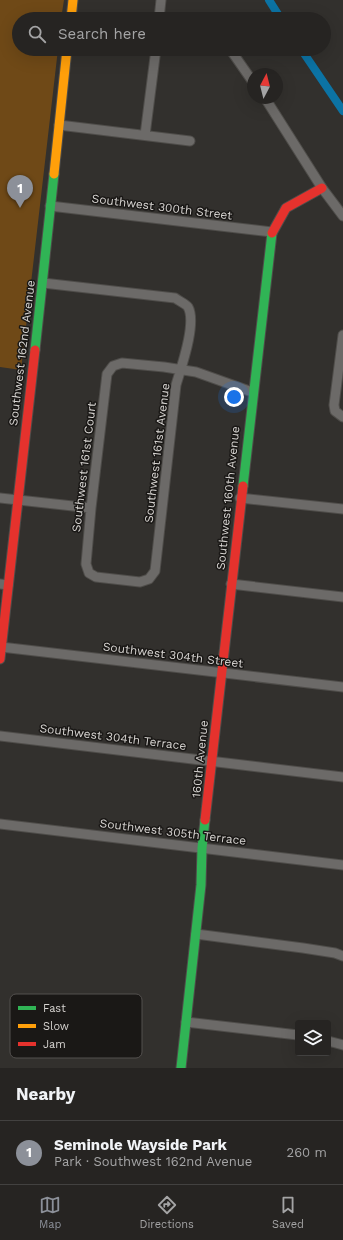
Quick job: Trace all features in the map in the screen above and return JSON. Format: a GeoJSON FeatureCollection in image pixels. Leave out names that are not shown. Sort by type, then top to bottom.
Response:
{"type":"FeatureCollection","features":[{"type":"Feature","properties":{"kind":"street"},"geometry":{"type":"LineString","coordinates":[[72,12],[73,0]]}},
{"type":"Feature","properties":{"kind":"street"},"geometry":{"type":"LineString","coordinates":[[160,12],[161,0]]}},
{"type":"Feature","properties":{"kind":"street","name":"Southwest 162nd Avenue"},"geometry":{"type":"LineString","coordinates":[[0,659],[4,584],[17,500],[43,283],[66,56]]}},
{"type":"Feature","properties":{"kind":"street"},"geometry":{"type":"LineString","coordinates":[[145,135],[155,56]]}},
{"type":"Feature","properties":{"kind":"street"},"geometry":{"type":"LineString","coordinates":[[235,56],[247,73]]}},
{"type":"Feature","properties":{"kind":"street"},"geometry":{"type":"LineString","coordinates":[[268,104],[322,188],[343,216]]}},
{"type":"Feature","properties":{"kind":"street"},"geometry":{"type":"LineString","coordinates":[[59,125],[190,141]]}},
{"type":"Feature","properties":{"kind":"street"},"geometry":{"type":"LineString","coordinates":[[272,232],[286,208],[322,188]]}},
{"type":"Feature","properties":{"kind":"street","name":"Southwest 300th Street"},"geometry":{"type":"LineString","coordinates":[[50,206],[272,232]]}},
{"type":"Feature","properties":{"kind":"street","name":"Southwest 160th Avenue"},"geometry":{"type":"LineString","coordinates":[[221,672],[252,392],[272,232]]}},
{"type":"Feature","properties":{"kind":"street","name":"Southwest 161st Avenue"},"geometry":{"type":"LineString","coordinates":[[43,283],[175,298],[188,306],[191,316],[188,347],[176,385],[155,571],[150,579],[140,582],[96,577],[89,573]]}},
{"type":"Feature","properties":{"kind":"street"},"geometry":{"type":"LineString","coordinates":[[343,336],[334,405],[335,411],[343,417]]}},
{"type":"Feature","properties":{"kind":"street","name":"Southwest 161st Court"},"geometry":{"type":"LineString","coordinates":[[89,573],[86,564],[90,508],[107,374],[113,366],[122,363],[181,370]]}},
{"type":"Feature","properties":{"kind":"street"},"geometry":{"type":"LineString","coordinates":[[181,370],[196,372],[252,392]]}},
{"type":"Feature","properties":{"kind":"street"},"geometry":{"type":"LineString","coordinates":[[0,498],[90,508]]}},
{"type":"Feature","properties":{"kind":"street"},"geometry":{"type":"LineString","coordinates":[[240,498],[343,509]]}},
{"type":"Feature","properties":{"kind":"street"},"geometry":{"type":"LineString","coordinates":[[231,584],[343,597]]}},
{"type":"Feature","properties":{"kind":"street","name":"Southwest 304th Street"},"geometry":{"type":"LineString","coordinates":[[1,647],[343,687]]}},
{"type":"Feature","properties":{"kind":"street","name":"160th Avenue"},"geometry":{"type":"LineString","coordinates":[[202,848],[221,672]]}},
{"type":"Feature","properties":{"kind":"street","name":"Southwest 304th Terrace"},"geometry":{"type":"LineString","coordinates":[[0,736],[343,777]]}},
{"type":"Feature","properties":{"kind":"street","name":"Southwest 305th Terrace"},"geometry":{"type":"LineString","coordinates":[[0,824],[343,865]]}},
{"type":"Feature","properties":{"kind":"street"},"geometry":{"type":"LineString","coordinates":[[181,1068],[201,885],[202,848]]}},
{"type":"Feature","properties":{"kind":"street"},"geometry":{"type":"LineString","coordinates":[[196,934],[303,948],[335,953],[343,956]]}},
{"type":"Feature","properties":{"kind":"street"},"geometry":{"type":"LineString","coordinates":[[186,1022],[295,1035]]}},
{"type":"Feature","properties":{"kind":"street"},"geometry":{"type":"LineString","coordinates":[[331,1043],[343,1045]]}},
{"type":"Feature","properties":{"kind":"shaded area"},"geometry":{"type":"Polygon","coordinates":[[[0,0],[64,0],[62,12],[12,12],[12,56],[57,56],[21,370],[0,367],[0,0]]]}},
{"type":"Feature","properties":{"kind":"waterway"},"geometry":{"type":"LineString","coordinates":[[269,0],[277,12]]}},
{"type":"Feature","properties":{"kind":"waterway"},"geometry":{"type":"LineString","coordinates":[[306,56],[343,111]]}},
{"type":"Feature","properties":{"kind":"traffic: fast"},"geometry":{"type":"LineString","coordinates":[[35,350],[54,174]]}},
{"type":"Feature","properties":{"kind":"traffic: fast"},"geometry":{"type":"LineString","coordinates":[[243,486],[272,233]]}},
{"type":"Feature","properties":{"kind":"traffic: fast"},"geometry":{"type":"LineString","coordinates":[[181,1068],[201,885],[202,848],[205,820]]}},
{"type":"Feature","properties":{"kind":"traffic: slow"},"geometry":{"type":"LineString","coordinates":[[72,12],[73,0]]}},
{"type":"Feature","properties":{"kind":"traffic: slow"},"geometry":{"type":"LineString","coordinates":[[54,174],[66,56]]}},
{"type":"Feature","properties":{"kind":"traffic: jam"},"geometry":{"type":"LineString","coordinates":[[272,233],[286,208],[322,188]]}},
{"type":"Feature","properties":{"kind":"traffic: jam"},"geometry":{"type":"LineString","coordinates":[[0,659],[35,350]]}},
{"type":"Feature","properties":{"kind":"traffic: jam"},"geometry":{"type":"LineString","coordinates":[[205,820],[243,486]]}},
{"type":"Feature","properties":{"kind":"place","name":"Seminole Wayside Park"},"geometry":{"type":"Point","coordinates":[20,208]}}]}
